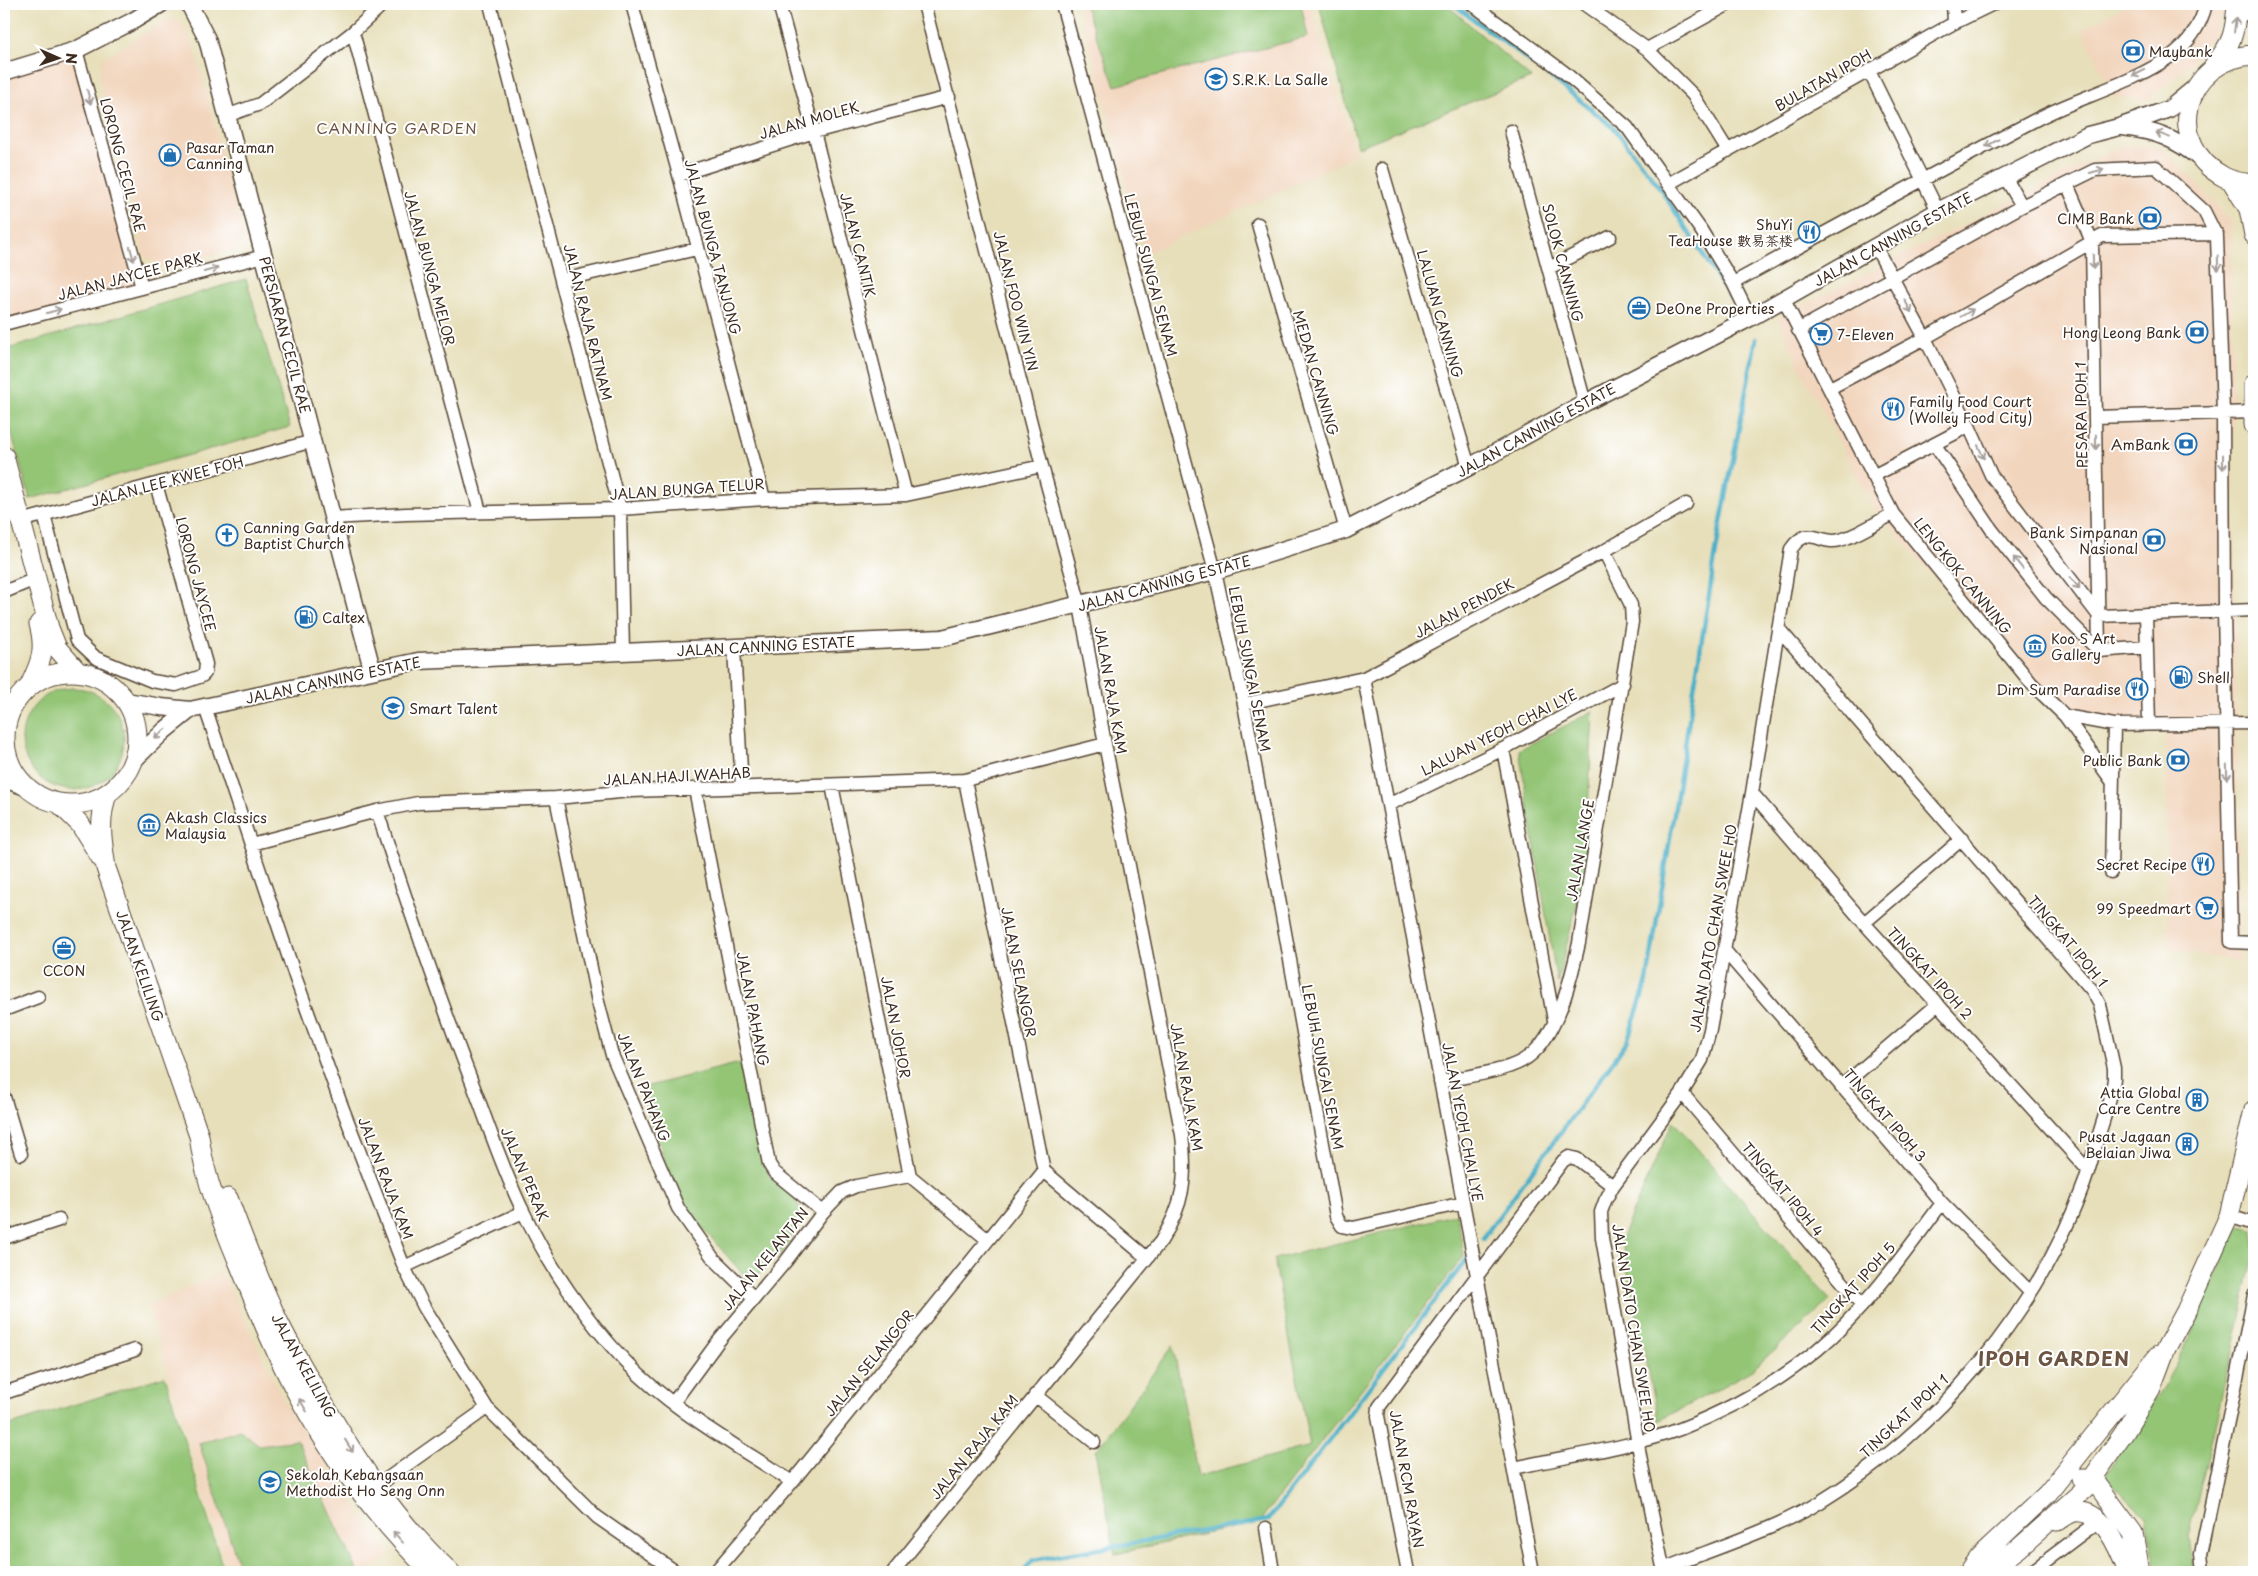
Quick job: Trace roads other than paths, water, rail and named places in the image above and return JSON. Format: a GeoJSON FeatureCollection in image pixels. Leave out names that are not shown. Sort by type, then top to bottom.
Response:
{"type":"FeatureCollection","features":[{"type":"Feature","properties":{"kind":"main road"},"geometry":{"type":"LineString","coordinates":[[2237,4],[2235,32],[2228,49],[2202,79],[2190,104],[2188,123],[2192,142],[2202,160],[2215,172],[2231,180],[2254,183]]}},
{"type":"Feature","properties":{"kind":"main road"},"geometry":{"type":"LineString","coordinates":[[2250,4],[2254,16]]}},
{"type":"Feature","properties":{"kind":"main road"},"geometry":{"type":"LineString","coordinates":[[2202,79],[2222,62],[2239,56],[2254,55]]}},
{"type":"Feature","properties":{"kind":"main road"},"geometry":{"type":"LineString","coordinates":[[2231,180],[2250,209],[2254,235]]}},
{"type":"Feature","properties":{"kind":"main road"},"geometry":{"type":"LineString","coordinates":[[2254,384],[2254,425]]}},
{"type":"Feature","properties":{"kind":"main road"},"geometry":{"type":"LineString","coordinates":[[4,456],[49,628],[57,648],[78,672]]}},
{"type":"Feature","properties":{"kind":"main road"},"geometry":{"type":"LineString","coordinates":[[4,495],[44,641],[41,661],[30,685],[15,702],[5,724],[8,757],[15,774],[26,787],[42,798],[60,804],[76,804],[92,801],[107,794],[127,774],[133,761],[137,740],[134,720],[126,701],[113,686],[96,676],[78,672],[61,672],[45,677],[30,685]]}},
{"type":"Feature","properties":{"kind":"main road","name":"JALAN KELILING"},"geometry":{"type":"LineString","coordinates":[[107,794],[101,813],[106,868],[199,1136],[203,1162],[230,1240],[264,1324],[299,1397],[362,1496],[431,1572]]}},
{"type":"Feature","properties":{"kind":"main road"},"geometry":{"type":"LineString","coordinates":[[60,804],[80,824],[106,868]]}},
{"type":"Feature","properties":{"kind":"main road"},"geometry":{"type":"LineString","coordinates":[[1982,1572],[1989,1570],[2045,1526],[2086,1482],[2124,1433],[2151,1388],[2166,1348],[2186,1311],[2229,1216],[2254,1110]]}},
{"type":"Feature","properties":{"kind":"main road","name":"JALAN KELILING"},"geometry":{"type":"LineString","coordinates":[[199,1136],[214,1158],[245,1244],[271,1306],[320,1398],[399,1517],[450,1572]]}},
{"type":"Feature","properties":{"kind":"main road"},"geometry":{"type":"LineString","coordinates":[[1969,1572],[1994,1544],[2047,1494],[2136,1381],[2166,1348]]}},
{"type":"Feature","properties":{"kind":"main road"},"geometry":{"type":"LineString","coordinates":[[2129,1572],[2123,1539],[2086,1482],[2084,1468],[2107,1440],[2125,1411],[2136,1381]]}},
{"type":"Feature","properties":{"kind":"main road"},"geometry":{"type":"LineString","coordinates":[[1994,1544],[2014,1535],[2031,1523],[2071,1482],[2086,1482],[2128,1523],[2136,1543],[2140,1572]]}},
{"type":"Feature","properties":{"kind":"main road"},"geometry":{"type":"LineString","coordinates":[[2045,1526],[2073,1512],[2088,1514],[2099,1521],[2119,1549],[2129,1572]]}},
{"type":"Feature","properties":{"kind":"street"},"geometry":{"type":"LineString","coordinates":[[4,72],[76,50],[131,22],[161,4]]}},
{"type":"Feature","properties":{"kind":"street","name":"PERSIARAN CECIL RAE"},"geometry":{"type":"LineString","coordinates":[[189,4],[207,40],[372,670]]}},
{"type":"Feature","properties":{"kind":"street"},"geometry":{"type":"LineString","coordinates":[[226,116],[260,104],[352,32],[383,4]]}},
{"type":"Feature","properties":{"kind":"street","name":"JALAN RAJA RATNAM"},"geometry":{"type":"LineString","coordinates":[[490,4],[620,509],[624,653]]}},
{"type":"Feature","properties":{"kind":"street","name":"JALAN BUNGA TANJONG"},"geometry":{"type":"LineString","coordinates":[[632,4],[679,174],[697,249],[764,499]]}},
{"type":"Feature","properties":{"kind":"street","name":"JALAN CANTIK"},"geometry":{"type":"LineString","coordinates":[[779,4],[814,132],[906,495]]}},
{"type":"Feature","properties":{"kind":"street","name":"JALAN FOO WIN YIN"},"geometry":{"type":"LineString","coordinates":[[924,4],[1042,466],[1080,605]]}},
{"type":"Feature","properties":{"kind":"street","name":"LEBUH SUNGAI SENAM"},"geometry":{"type":"LineString","coordinates":[[1062,4],[1215,571],[1244,704],[1300,1022],[1338,1222],[1342,1226],[1353,1228],[1464,1203]]}},
{"type":"Feature","properties":{"kind":"street"},"geometry":{"type":"LineString","coordinates":[[1472,4],[1564,72],[1627,127],[1701,230],[1733,283],[1750,318]]}},
{"type":"Feature","properties":{"kind":"street"},"geometry":{"type":"LineString","coordinates":[[1584,4],[1647,49],[1698,101],[1728,151]]}},
{"type":"Feature","properties":{"kind":"street"},"geometry":{"type":"LineString","coordinates":[[1647,49],[1729,4]]}},
{"type":"Feature","properties":{"kind":"street"},"geometry":{"type":"LineString","coordinates":[[1953,4],[1954,23]]}},
{"type":"Feature","properties":{"kind":"street","name":"BULATAN IPOH"},"geometry":{"type":"LineString","coordinates":[[1668,184],[1954,23],[1993,4]]}},
{"type":"Feature","properties":{"kind":"street"},"geometry":{"type":"LineString","coordinates":[[1733,283],[2039,118],[2162,62],[2190,38],[2198,26],[2206,4]]}},
{"type":"Feature","properties":{"kind":"street","name":"JALAN BUNGA MELOR"},"geometry":{"type":"LineString","coordinates":[[352,32],[480,512]]}},
{"type":"Feature","properties":{"kind":"street","name":"LORONG CECIL RAE"},"geometry":{"type":"LineString","coordinates":[[76,50],[142,288]]}},
{"type":"Feature","properties":{"kind":"street"},"geometry":{"type":"LineString","coordinates":[[1869,71],[1938,211]]}},
{"type":"Feature","properties":{"kind":"street","name":"JALAN CANNING ESTATE"},"geometry":{"type":"LineString","coordinates":[[133,761],[164,731],[198,708],[418,661],[942,638],[1215,571],[1346,530],[1469,467],[1585,402],[1784,300],[1938,211],[2088,134],[2118,127],[2169,109],[2202,79]]}},
{"type":"Feature","properties":{"kind":"street","name":"JALAN MOLEK"},"geometry":{"type":"LineString","coordinates":[[679,174],[814,132],[949,97]]}},
{"type":"Feature","properties":{"kind":"street","name":"JALAN CANNING ESTATE"},"geometry":{"type":"LineString","coordinates":[[2118,127],[2149,131],[2172,139],[2202,160]]}},
{"type":"Feature","properties":{"kind":"street","name":"SOLOK CANNING"},"geometry":{"type":"LineString","coordinates":[[1510,131],[1550,268],[1585,402]]}},
{"type":"Feature","properties":{"kind":"street"},"geometry":{"type":"LineString","coordinates":[[1798,330],[2022,206],[2101,169],[2156,167],[2204,212],[2217,234],[2223,413],[2224,611],[2232,942],[2254,943]]}},
{"type":"Feature","properties":{"kind":"street","name":"LALUAN CANNING"},"geometry":{"type":"LineString","coordinates":[[1382,169],[1469,467]]}},
{"type":"Feature","properties":{"kind":"street"},"geometry":{"type":"LineString","coordinates":[[2006,177],[2022,206]]}},
{"type":"Feature","properties":{"kind":"street","name":"PESARA IPOH 1"},"geometry":{"type":"LineString","coordinates":[[2067,184],[2092,242],[2099,651]]}},
{"type":"Feature","properties":{"kind":"street","name":"MEDAN CANNING"},"geometry":{"type":"LineString","coordinates":[[1258,224],[1346,530]]}},
{"type":"Feature","properties":{"kind":"street"},"geometry":{"type":"LineString","coordinates":[[1830,388],[1925,338],[2102,236],[2217,234]]}},
{"type":"Feature","properties":{"kind":"street"},"geometry":{"type":"LineString","coordinates":[[1550,268],[1610,237]]}},
{"type":"Feature","properties":{"kind":"street"},"geometry":{"type":"LineString","coordinates":[[1876,248],[1925,338],[1991,475],[2099,616],[2254,610]]}},
{"type":"Feature","properties":{"kind":"street"},"geometry":{"type":"LineString","coordinates":[[562,280],[697,249]]}},
{"type":"Feature","properties":{"kind":"street","name":"JALAN JAYCEE PARK"},"geometry":{"type":"LineString","coordinates":[[5,321],[264,256]]}},
{"type":"Feature","properties":{"kind":"street","name":"LENGKOK CANNING"},"geometry":{"type":"LineString","coordinates":[[1784,300],[1893,514],[2032,684],[2065,716],[2112,781]]}},
{"type":"Feature","properties":{"kind":"street"},"geometry":{"type":"LineString","coordinates":[[2096,417],[2254,412]]}},
{"type":"Feature","properties":{"kind":"street"},"geometry":{"type":"LineString","coordinates":[[1873,476],[1969,426]]}},
{"type":"Feature","properties":{"kind":"street","name":"JALAN LEE KWEE FOH"},"geometry":{"type":"LineString","coordinates":[[21,521],[313,441]]}},
{"type":"Feature","properties":{"kind":"street"},"geometry":{"type":"LineString","coordinates":[[1935,445],[1992,530],[2046,598],[2099,651],[2147,648]]}},
{"type":"Feature","properties":{"kind":"street","name":"JALAN BUNGA TELUR"},"geometry":{"type":"LineString","coordinates":[[331,518],[620,509],[764,499],[906,495],[1042,466]]}},
{"type":"Feature","properties":{"kind":"street","name":"LORONG JAYCEE"},"geometry":{"type":"LineString","coordinates":[[44,515],[77,640],[96,658],[166,685],[176,685],[202,676],[205,673],[206,664],[156,484]]}},
{"type":"Feature","properties":{"kind":"street","name":"JALAN PENDEK"},"geometry":{"type":"LineString","coordinates":[[1244,704],[1364,678],[1604,551],[1686,504]]}},
{"type":"Feature","properties":{"kind":"street","name":"JALAN DATO CHAN SWEE HO"},"geometry":{"type":"LineString","coordinates":[[1664,1571],[1638,1442],[1602,1231],[1601,1212],[1614,1186],[1682,1093],[1702,1060],[1710,1030],[1725,950],[1789,556],[1796,542],[1804,537],[1814,535],[1841,540],[1893,514]]}},
{"type":"Feature","properties":{"kind":"street","name":"JALAN LANGE"},"geometry":{"type":"LineString","coordinates":[[1440,1082],[1509,1067],[1523,1061],[1540,1044],[1554,1020],[1568,989],[1579,943],[1632,622],[1630,605],[1604,551]]}},
{"type":"Feature","properties":{"kind":"street"},"geometry":{"type":"LineString","coordinates":[[4,592],[28,582]]}},
{"type":"Feature","properties":{"kind":"street","name":"JALAN RAJA KAM"},"geometry":{"type":"LineString","coordinates":[[893,1572],[1161,1241],[1174,1219],[1182,1191],[1186,1165],[1182,1135],[1105,744],[1080,605]]}},
{"type":"Feature","properties":{"kind":"street"},"geometry":{"type":"LineString","coordinates":[[2146,614],[2149,724]]}},
{"type":"Feature","properties":{"kind":"street","name":"TINGKAT IPOH 1"},"geometry":{"type":"LineString","coordinates":[[1664,1571],[1776,1524],[1819,1503],[1871,1468],[1939,1409],[1985,1358],[2030,1292],[2061,1236],[2088,1170],[2114,1079],[2114,1068],[2100,1006],[2092,990],[1778,628]]}},
{"type":"Feature","properties":{"kind":"street"},"geometry":{"type":"LineString","coordinates":[[734,648],[742,787]]}},
{"type":"Feature","properties":{"kind":"street","name":"JALAN YEOH CHAI LYE"},"geometry":{"type":"LineString","coordinates":[[1364,678],[1533,1572]]}},
{"type":"Feature","properties":{"kind":"street","name":"LALUAN YEOH CHAI LYE"},"geometry":{"type":"LineString","coordinates":[[1388,805],[1503,749],[1623,684]]}},
{"type":"Feature","properties":{"kind":"street"},"geometry":{"type":"LineString","coordinates":[[126,701],[161,707],[198,708]]}},
{"type":"Feature","properties":{"kind":"street","name":"JALAN RAJA KAM"},"geometry":{"type":"LineString","coordinates":[[198,708],[251,844],[338,1096],[404,1267],[428,1315],[487,1408],[597,1517],[676,1572]]}},
{"type":"Feature","properties":{"kind":"street"},"geometry":{"type":"LineString","coordinates":[[2065,716],[2114,725],[2254,723]]}},
{"type":"Feature","properties":{"kind":"street"},"geometry":{"type":"LineString","coordinates":[[2111,872],[2114,725]]}},
{"type":"Feature","properties":{"kind":"street","name":"JALAN HAJI WAHAB"},"geometry":{"type":"LineString","coordinates":[[251,844],[418,803],[556,798],[631,791],[965,780],[1105,744]]}},
{"type":"Feature","properties":{"kind":"street"},"geometry":{"type":"LineString","coordinates":[[1503,749],[1554,1020]]}},
{"type":"Feature","properties":{"kind":"street"},"geometry":{"type":"LineString","coordinates":[[4,780],[26,787]]}},
{"type":"Feature","properties":{"kind":"street","name":"JALAN SELANGOR"},"geometry":{"type":"LineString","coordinates":[[715,1572],[792,1482],[1044,1171],[965,780]]}},
{"type":"Feature","properties":{"kind":"street","name":"JALAN JOHOR"},"geometry":{"type":"LineString","coordinates":[[832,785],[910,1176]]}},
{"type":"Feature","properties":{"kind":"street","name":"JALAN PAHANG"},"geometry":{"type":"LineString","coordinates":[[695,790],[769,1164],[774,1172],[822,1212]]}},
{"type":"Feature","properties":{"kind":"street","name":"TINGKAT IPOH 2"},"geometry":{"type":"LineString","coordinates":[[1752,793],[1864,923],[2088,1170]]}},
{"type":"Feature","properties":{"kind":"street","name":"JALAN PAHANG"},"geometry":{"type":"LineString","coordinates":[[556,798],[598,1002],[612,1055],[678,1208],[713,1258],[754,1298]]}},
{"type":"Feature","properties":{"kind":"street","name":"JALAN PERAK"},"geometry":{"type":"LineString","coordinates":[[377,812],[438,994],[523,1212],[563,1280],[596,1327],[628,1364],[673,1403],[792,1482]]}},
{"type":"Feature","properties":{"kind":"street"},"geometry":{"type":"LineString","coordinates":[[1864,923],[1962,839]]}},
{"type":"Feature","properties":{"kind":"street","name":"TINGKAT IPOH 3"},"geometry":{"type":"LineString","coordinates":[[1725,950],[1942,1203],[2030,1292]]}},
{"type":"Feature","properties":{"kind":"street"},"geometry":{"type":"LineString","coordinates":[[4,1010],[38,997]]}},
{"type":"Feature","properties":{"kind":"street"},"geometry":{"type":"LineString","coordinates":[[1841,1087],[1938,1004]]}},
{"type":"Feature","properties":{"kind":"street","name":"TINGKAT IPOH 4"},"geometry":{"type":"LineString","coordinates":[[1682,1093],[1862,1305]]}},
{"type":"Feature","properties":{"kind":"street"},"geometry":{"type":"LineString","coordinates":[[4,1097],[21,1154]]}},
{"type":"Feature","properties":{"kind":"street","name":"JALAN RCM RAYAN"},"geometry":{"type":"LineString","coordinates":[[1408,1572],[1378,1410],[1430,1342],[1477,1273],[1565,1158],[1573,1157],[1577,1159],[1614,1186]]}},
{"type":"Feature","properties":{"kind":"street"},"geometry":{"type":"LineString","coordinates":[[1044,1171],[1146,1258]]}},
{"type":"Feature","properties":{"kind":"street"},"geometry":{"type":"LineString","coordinates":[[910,1176],[988,1240]]}},
{"type":"Feature","properties":{"kind":"street","name":"JALAN KELANTAN"},"geometry":{"type":"LineString","coordinates":[[673,1403],[717,1343],[786,1261],[822,1212],[842,1192],[856,1186],[910,1176]]}},
{"type":"Feature","properties":{"kind":"street","name":"TINGKAT IPOH 5"},"geometry":{"type":"LineString","coordinates":[[1514,1468],[1638,1442],[1678,1430],[1739,1404],[1817,1350],[1862,1305],[1942,1203]]}},
{"type":"Feature","properties":{"kind":"street"},"geometry":{"type":"LineString","coordinates":[[404,1267],[523,1212]]}},
{"type":"Feature","properties":{"kind":"street"},"geometry":{"type":"LineString","coordinates":[[2229,1216],[2254,1224]]}},
{"type":"Feature","properties":{"kind":"street"},"geometry":{"type":"LineString","coordinates":[[4,1238],[59,1220]]}},
{"type":"Feature","properties":{"kind":"street"},"geometry":{"type":"LineString","coordinates":[[2203,1572],[2201,1557],[2254,1296]]}},
{"type":"Feature","properties":{"kind":"street"},"geometry":{"type":"LineString","coordinates":[[4,1392],[135,1350]]}},
{"type":"Feature","properties":{"kind":"street"},"geometry":{"type":"LineString","coordinates":[[1035,1395],[1094,1442]]}},
{"type":"Feature","properties":{"kind":"street"},"geometry":{"type":"LineString","coordinates":[[377,1486],[487,1408]]}},
{"type":"Feature","properties":{"kind":"street"},"geometry":{"type":"LineString","coordinates":[[2031,1572],[2099,1521]]}},
{"type":"Feature","properties":{"kind":"street"},"geometry":{"type":"LineString","coordinates":[[1266,1528],[1273,1572]]}},
{"type":"Feature","properties":{"kind":"waterway"},"geometry":{"type":"LineString","coordinates":[[1453,4],[1555,80],[1614,128],[1658,185],[1731,298]]}},
{"type":"Feature","properties":{"kind":"waterway"},"geometry":{"type":"LineString","coordinates":[[1483,1238],[1627,1042],[1647,981],[1719,533],[1756,339]]}},
{"type":"Feature","properties":{"kind":"waterway"},"geometry":{"type":"LineString","coordinates":[[1023,1572],[1033,1560],[1268,1520],[1467,1259]]}},
{"type":"Feature","properties":{"kind":"place","name":"Maybank"},"geometry":{"type":"Point","coordinates":[2133,51]}},
{"type":"Feature","properties":{"kind":"place","name":"S.R.K. La Salle"},"geometry":{"type":"Point","coordinates":[1216,79]}},
{"type":"Feature","properties":{"kind":"place","name":"Pasar Taman Canning"},"geometry":{"type":"Point","coordinates":[170,155]}},
{"type":"Feature","properties":{"kind":"place","name":"CIMB Bank"},"geometry":{"type":"Point","coordinates":[2150,218]}},
{"type":"Feature","properties":{"kind":"place","name":"ShuYi TeaHouse 數易茶楼"},"geometry":{"type":"Point","coordinates":[1809,232]}},
{"type":"Feature","properties":{"kind":"place","name":"DeOne Properties"},"geometry":{"type":"Point","coordinates":[1639,308]}},
{"type":"Feature","properties":{"kind":"place","name":"Hong Leong Bank"},"geometry":{"type":"Point","coordinates":[2197,332]}},
{"type":"Feature","properties":{"kind":"place","name":"7-Eleven"},"geometry":{"type":"Point","coordinates":[1821,334]}},
{"type":"Feature","properties":{"kind":"place","name":"Family Food Court (Wolley Food City)"},"geometry":{"type":"Point","coordinates":[1893,409]}},
{"type":"Feature","properties":{"kind":"place","name":"AmBank"},"geometry":{"type":"Point","coordinates":[2186,444]}},
{"type":"Feature","properties":{"kind":"place","name":"Canning Garden Baptist Church"},"geometry":{"type":"Point","coordinates":[227,535]}},
{"type":"Feature","properties":{"kind":"place","name":"Bank Simpanan Nasional"},"geometry":{"type":"Point","coordinates":[2154,540]}},
{"type":"Feature","properties":{"kind":"place","name":"Caltex"},"geometry":{"type":"Point","coordinates":[306,617]}},
{"type":"Feature","properties":{"kind":"place","name":"Koo S Art Gallery"},"geometry":{"type":"Point","coordinates":[2035,646]}},
{"type":"Feature","properties":{"kind":"place","name":"Shell"},"geometry":{"type":"Point","coordinates":[2181,677]}},
{"type":"Feature","properties":{"kind":"place","name":"Dim Sum Paradise"},"geometry":{"type":"Point","coordinates":[2137,689]}},
{"type":"Feature","properties":{"kind":"place","name":"Smart Talent"},"geometry":{"type":"Point","coordinates":[393,708]}},
{"type":"Feature","properties":{"kind":"place","name":"Public Bank"},"geometry":{"type":"Point","coordinates":[2178,760]}},
{"type":"Feature","properties":{"kind":"place","name":"Akash Classics Malaysia"},"geometry":{"type":"Point","coordinates":[149,825]}},
{"type":"Feature","properties":{"kind":"place","name":"Secret Recipe"},"geometry":{"type":"Point","coordinates":[2203,864]}},
{"type":"Feature","properties":{"kind":"place","name":"99 Speedmart"},"geometry":{"type":"Point","coordinates":[2207,908]}},
{"type":"Feature","properties":{"kind":"place","name":"CCON"},"geometry":{"type":"Point","coordinates":[64,948]}},
{"type":"Feature","properties":{"kind":"place","name":"Attia Global Care Centre"},"geometry":{"type":"Point","coordinates":[2197,1100]}},
{"type":"Feature","properties":{"kind":"place","name":"Pusat Jagaan Belaian Jiwa"},"geometry":{"type":"Point","coordinates":[2187,1144]}},
{"type":"Feature","properties":{"kind":"place","name":"Sekolah Kebangsaan Methodist Ho Seng Onn"},"geometry":{"type":"Point","coordinates":[270,1482]}},
{"type":"Feature","properties":{"kind":"district","name":"CANNING GARDEN"},"geometry":{"type":"Point","coordinates":[397,127]}},
{"type":"Feature","properties":{"kind":"district","name":"IPOH GARDEN"},"geometry":{"type":"Point","coordinates":[2054,1358]}}]}
